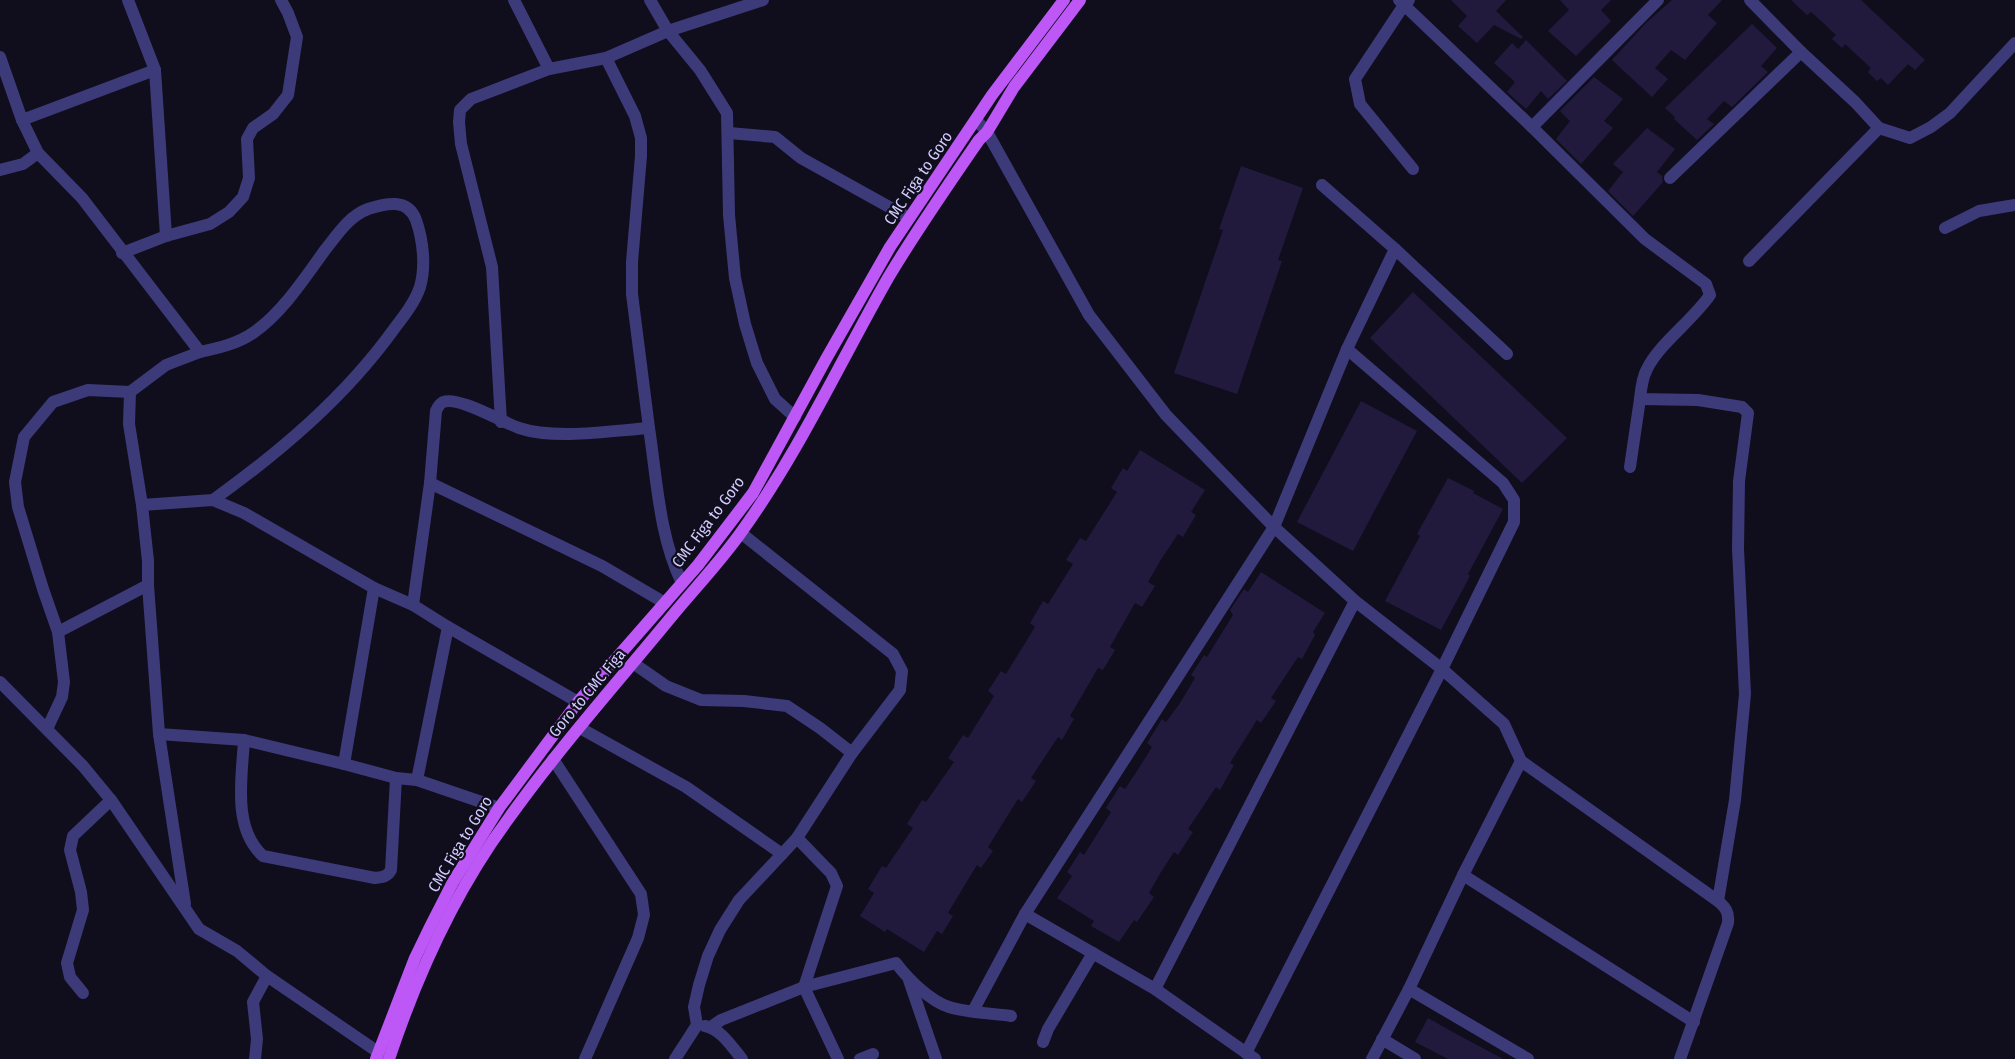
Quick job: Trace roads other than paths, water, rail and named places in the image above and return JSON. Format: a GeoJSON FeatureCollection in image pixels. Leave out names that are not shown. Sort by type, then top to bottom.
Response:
{"type":"FeatureCollection","features":[{"type":"Feature","properties":{"kind":"main road","name":"CMC Figa to Goro"},"geometry":{"type":"LineString","coordinates":[[384,1057],[415,958],[454,882],[499,808],[578,702],[717,541],[753,492],[890,247],[977,121],[992,95],[1064,0]]}},
{"type":"Feature","properties":{"kind":"main road","name":"Goro to CMC Figa"},"geometry":{"type":"LineString","coordinates":[[384,1057],[401,1024],[429,958],[464,889],[508,818],[554,759],[741,533],[782,468],[889,277],[936,203],[979,140],[987,132],[1014,87],[1080,0]]}},
{"type":"Feature","properties":{"kind":"street"},"geometry":{"type":"LineString","coordinates":[[128,0],[155,70],[166,236]]}},
{"type":"Feature","properties":{"kind":"street"},"geometry":{"type":"LineString","coordinates":[[122,253],[166,236],[210,224],[229,212],[243,196],[249,178],[247,139],[253,128],[273,114],[288,95],[297,37],[281,0]]}},
{"type":"Feature","properties":{"kind":"street"},"geometry":{"type":"LineString","coordinates":[[514,0],[549,69]]}},
{"type":"Feature","properties":{"kind":"street"},"geometry":{"type":"LineString","coordinates":[[650,0],[668,31],[727,113],[729,133],[729,215],[736,278],[745,324],[757,363],[774,399],[795,417]]}},
{"type":"Feature","properties":{"kind":"street"},"geometry":{"type":"LineString","coordinates":[[501,422],[492,267],[461,144],[460,110],[471,99],[549,69],[606,58],[668,31],[763,0]]}},
{"type":"Feature","properties":{"kind":"street"},"geometry":{"type":"LineString","coordinates":[[1532,127],[1658,0]]}},
{"type":"Feature","properties":{"kind":"street"},"geometry":{"type":"LineString","coordinates":[[1750,0],[1800,52],[1855,102],[1879,128],[1910,138],[1931,127],[1950,113],[2015,43]]}},
{"type":"Feature","properties":{"kind":"street"},"geometry":{"type":"LineString","coordinates":[[1413,169],[1360,104],[1355,79],[1404,2],[1645,239],[1706,284],[1710,295],[1701,308],[1655,357],[1647,369],[1642,386],[1630,467]]}},
{"type":"Feature","properties":{"kind":"street"},"geometry":{"type":"LineString","coordinates":[[1670,178],[1800,52]]}},
{"type":"Feature","properties":{"kind":"street"},"geometry":{"type":"LineString","coordinates":[[0,57],[22,120],[38,153],[60,173],[82,198],[122,253],[200,352]]}},
{"type":"Feature","properties":{"kind":"street"},"geometry":{"type":"LineString","coordinates":[[606,58],[635,116],[641,138],[632,262],[632,294],[649,428],[665,531],[672,560],[682,582]]}},
{"type":"Feature","properties":{"kind":"street"},"geometry":{"type":"LineString","coordinates":[[22,120],[155,70]]}},
{"type":"Feature","properties":{"kind":"street"},"geometry":{"type":"LineString","coordinates":[[977,121],[987,132],[1089,315],[1166,415],[1274,527],[1354,601],[1442,668],[1504,724],[1521,761],[1725,907],[1729,914],[1728,923],[1680,1059]]}},
{"type":"Feature","properties":{"kind":"street"},"geometry":{"type":"LineString","coordinates":[[1749,261],[1879,128]]}},
{"type":"Feature","properties":{"kind":"street"},"geometry":{"type":"LineString","coordinates":[[729,133],[775,137],[802,158],[909,218]]}},
{"type":"Feature","properties":{"kind":"street"},"geometry":{"type":"LineString","coordinates":[[0,170],[23,164],[38,153]]}},
{"type":"Feature","properties":{"kind":"street"},"geometry":{"type":"LineString","coordinates":[[1322,185],[1507,354]]}},
{"type":"Feature","properties":{"kind":"street"},"geometry":{"type":"LineString","coordinates":[[47,729],[62,697],[64,682],[58,632],[18,507],[15,482],[24,437],[53,402],[88,390],[130,392],[166,365],[200,352],[230,345],[253,333],[276,313],[350,220],[367,210],[394,203],[405,205],[413,212],[421,235],[423,270],[420,288],[410,306],[350,384],[261,465],[213,500]]}},
{"type":"Feature","properties":{"kind":"street"},"geometry":{"type":"LineString","coordinates":[[1945,228],[1978,211],[2015,205]]}},
{"type":"Feature","properties":{"kind":"street"},"geometry":{"type":"LineString","coordinates":[[973,1011],[1025,914],[1274,527],[1347,349],[1394,249]]}},
{"type":"Feature","properties":{"kind":"street"},"geometry":{"type":"LineString","coordinates":[[1025,914],[1155,989],[1251,1056],[1514,522],[1514,500],[1504,483],[1347,349]]}},
{"type":"Feature","properties":{"kind":"street"},"geometry":{"type":"LineString","coordinates":[[130,392],[129,424],[142,505],[148,561],[158,734],[186,909]]}},
{"type":"Feature","properties":{"kind":"street"},"geometry":{"type":"LineString","coordinates":[[1640,399],[1698,400],[1736,405],[1742,407],[1748,413],[1739,481],[1738,549],[1744,694],[1735,800],[1718,901]]}},
{"type":"Feature","properties":{"kind":"street"},"geometry":{"type":"LineString","coordinates":[[413,605],[430,483],[436,411],[439,404],[452,401],[461,403],[501,422],[521,429],[577,434],[649,428]]}},
{"type":"Feature","properties":{"kind":"street"},"geometry":{"type":"LineString","coordinates":[[430,483],[602,566],[665,603]]}},
{"type":"Feature","properties":{"kind":"street"},"geometry":{"type":"LineString","coordinates":[[142,505],[213,500],[244,513],[374,588],[413,605],[578,702]]}},
{"type":"Feature","properties":{"kind":"street"},"geometry":{"type":"LineString","coordinates":[[675,1059],[697,1025],[694,1007],[699,985],[708,956],[720,930],[739,900],[797,838],[852,753],[900,690],[902,671],[893,654],[741,533]]}},
{"type":"Feature","properties":{"kind":"street"},"geometry":{"type":"LineString","coordinates":[[58,632],[148,585]]}},
{"type":"Feature","properties":{"kind":"street"},"geometry":{"type":"LineString","coordinates":[[344,764],[374,588]]}},
{"type":"Feature","properties":{"kind":"street"},"geometry":{"type":"LineString","coordinates":[[1155,989],[1354,601]]}},
{"type":"Feature","properties":{"kind":"street"},"geometry":{"type":"LineString","coordinates":[[417,780],[448,627]]}},
{"type":"Feature","properties":{"kind":"street"},"geometry":{"type":"LineString","coordinates":[[633,663],[666,686],[701,700],[787,706],[820,728],[852,753]]}},
{"type":"Feature","properties":{"kind":"street"},"geometry":{"type":"LineString","coordinates":[[0,682],[84,766],[111,800],[199,929],[238,951],[267,976],[384,1057]]}},
{"type":"Feature","properties":{"kind":"street"},"geometry":{"type":"LineString","coordinates":[[580,728],[686,787],[782,854]]}},
{"type":"Feature","properties":{"kind":"street"},"geometry":{"type":"LineString","coordinates":[[158,734],[244,740],[396,778],[417,780],[499,808]]}},
{"type":"Feature","properties":{"kind":"street"},"geometry":{"type":"LineString","coordinates":[[244,740],[241,791],[242,813],[250,839],[263,856],[375,878],[388,875],[391,870],[396,778]]}},
{"type":"Feature","properties":{"kind":"street"},"geometry":{"type":"LineString","coordinates":[[554,759],[641,894],[644,915],[638,938],[585,1059]]}},
{"type":"Feature","properties":{"kind":"street"},"geometry":{"type":"LineString","coordinates":[[1372,1059],[1410,988],[1463,875],[1521,761]]}},
{"type":"Feature","properties":{"kind":"street"},"geometry":{"type":"LineString","coordinates":[[83,993],[70,977],[67,963],[83,910],[81,892],[70,850],[74,836],[111,800]]}},
{"type":"Feature","properties":{"kind":"street"},"geometry":{"type":"LineString","coordinates":[[797,838],[831,873],[837,886],[804,987],[838,1059]]}},
{"type":"Feature","properties":{"kind":"street"},"geometry":{"type":"LineString","coordinates":[[1463,875],[1694,1022]]}},
{"type":"Feature","properties":{"kind":"street"},"geometry":{"type":"LineString","coordinates":[[1042,1042],[1093,952]]}},
{"type":"Feature","properties":{"kind":"street"},"geometry":{"type":"LineString","coordinates":[[711,1027],[721,1020],[804,987],[896,963],[910,980],[931,997],[948,1007],[1011,1016]]}},
{"type":"Feature","properties":{"kind":"street"},"geometry":{"type":"LineString","coordinates":[[255,1059],[257,1038],[253,1002],[267,976]]}},
{"type":"Feature","properties":{"kind":"street"},"geometry":{"type":"LineString","coordinates":[[910,980],[936,1059]]}},
{"type":"Feature","properties":{"kind":"street"},"geometry":{"type":"LineString","coordinates":[[1410,988],[1528,1059]]}},
{"type":"Feature","properties":{"kind":"street"},"geometry":{"type":"LineString","coordinates":[[697,1025],[711,1027],[727,1041],[742,1059]]}},
{"type":"Feature","properties":{"kind":"street"},"geometry":{"type":"LineString","coordinates":[[1382,1039],[1416,1059]]}},
{"type":"Feature","properties":{"kind":"street"},"geometry":{"type":"LineString","coordinates":[[860,1059],[873,1054]]}}]}
